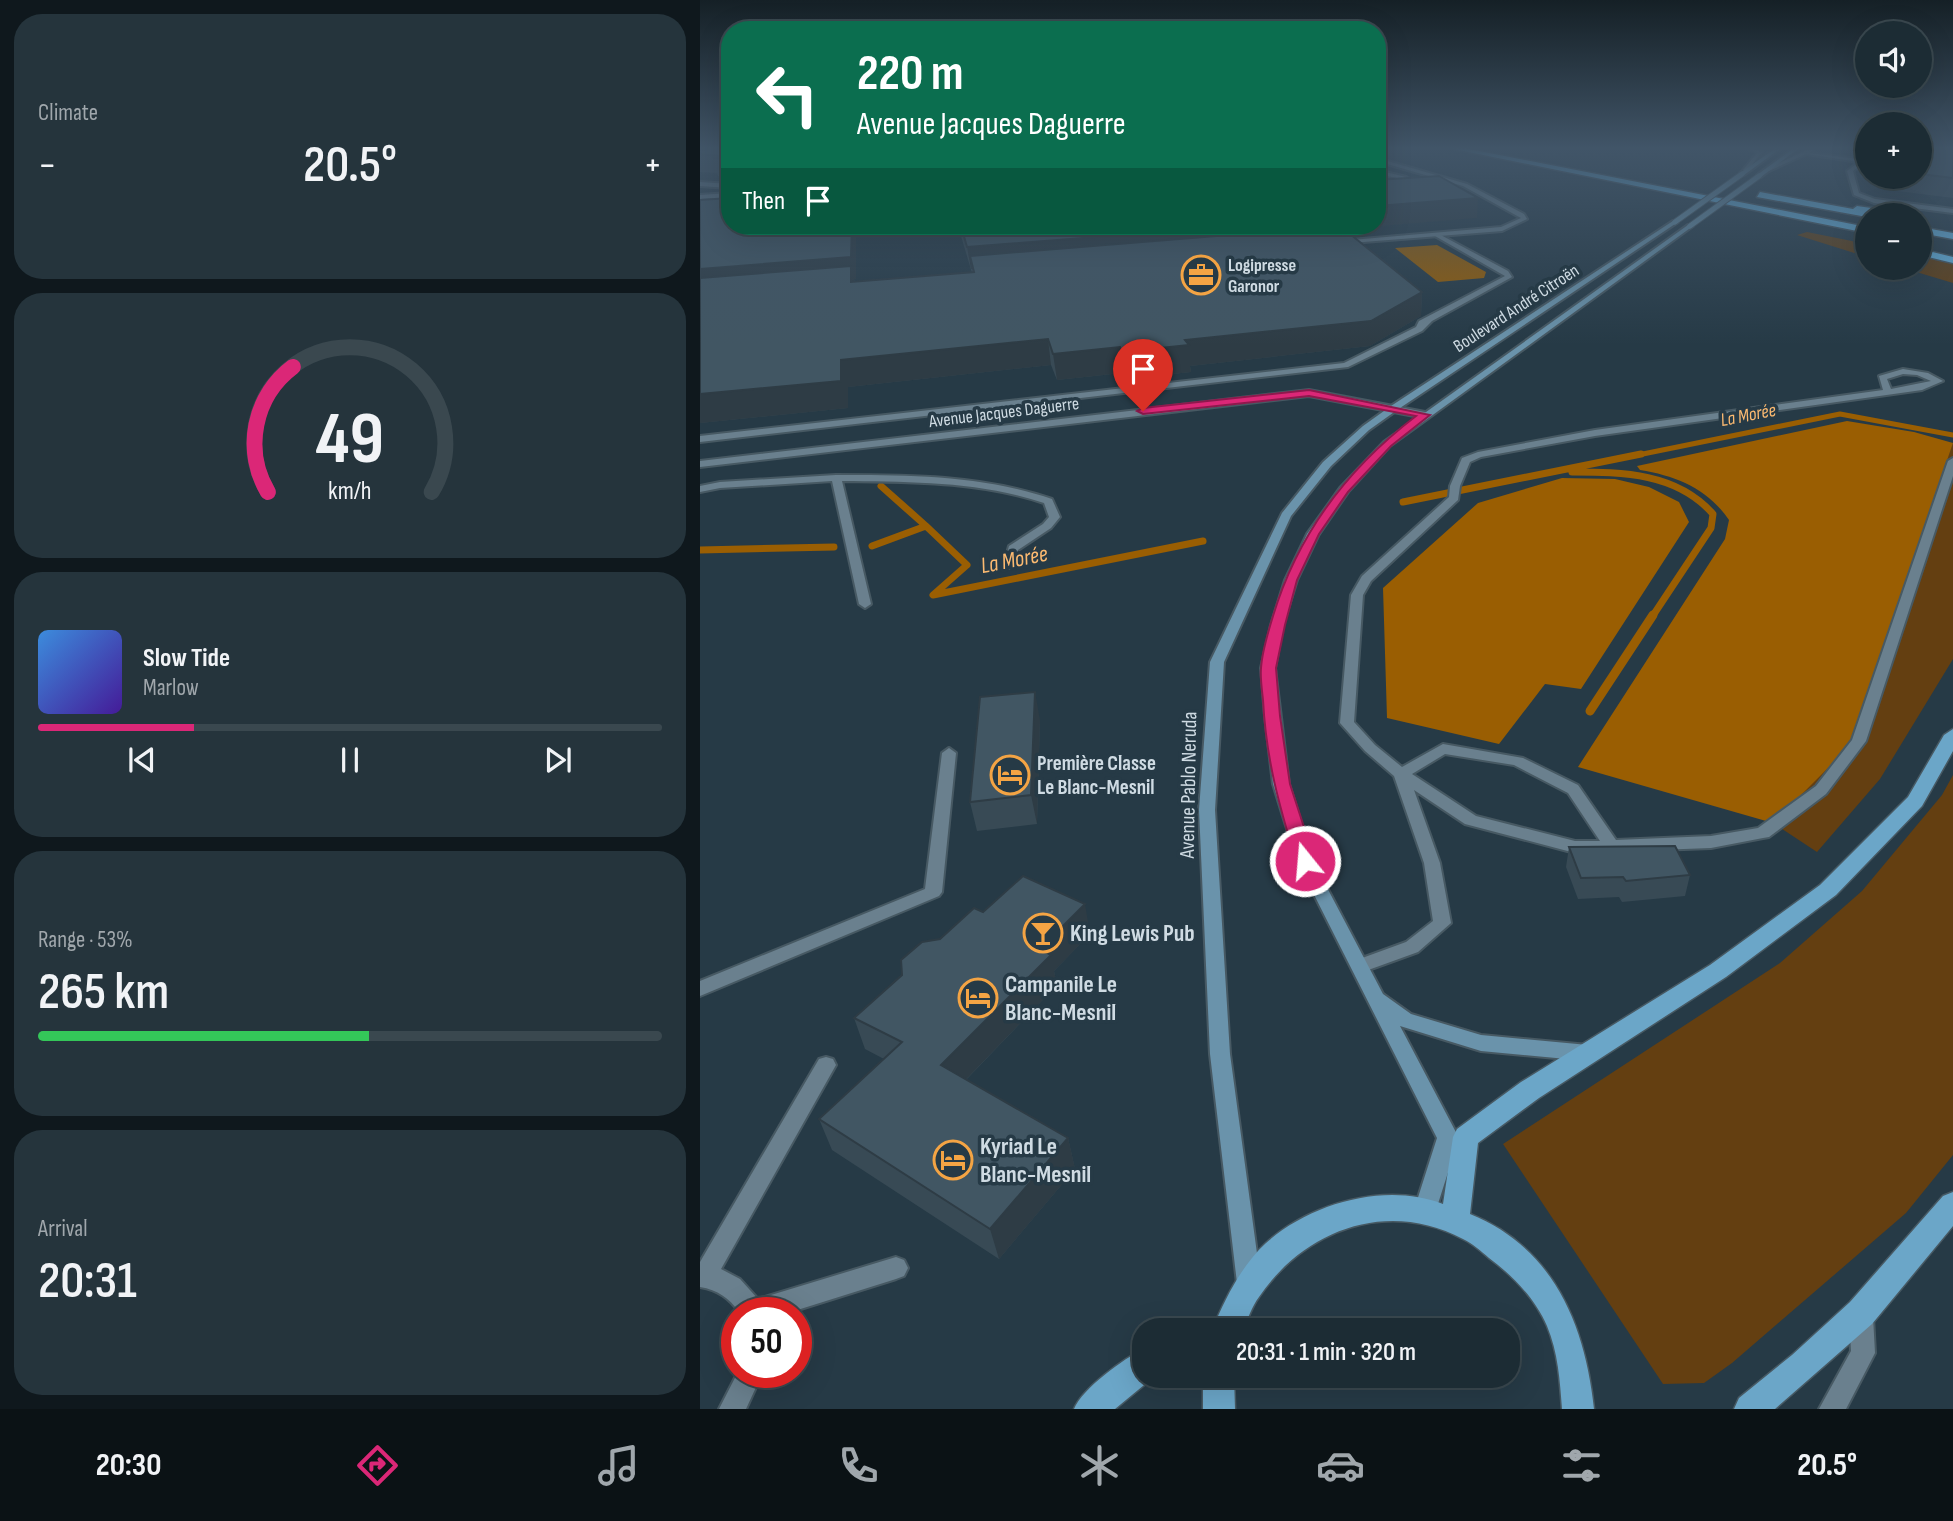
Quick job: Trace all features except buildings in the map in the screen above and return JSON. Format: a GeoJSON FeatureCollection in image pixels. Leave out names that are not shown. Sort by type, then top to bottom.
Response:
{"type":"FeatureCollection","features":[{"type":"Feature","properties":{"kind":"highway"},"geometry":{"type":"LineString","coordinates":[[1738,214],[1855,239]]}},
{"type":"Feature","properties":{"kind":"highway"},"geometry":{"type":"LineString","coordinates":[[1784,214],[1855,228]]}},
{"type":"Feature","properties":{"kind":"highway"},"geometry":{"type":"LineString","coordinates":[[1829,214],[1855,219]]}},
{"type":"Feature","properties":{"kind":"highway"},"geometry":{"type":"LineString","coordinates":[[1932,219],[1953,221]]}},
{"type":"Feature","properties":{"kind":"highway"},"geometry":{"type":"LineString","coordinates":[[1932,226],[1953,230]]}},
{"type":"Feature","properties":{"kind":"highway"},"geometry":{"type":"LineString","coordinates":[[1932,232],[1953,236]]}},
{"type":"Feature","properties":{"kind":"highway"},"geometry":{"type":"LineString","coordinates":[[1932,241],[1953,245]]}},
{"type":"Feature","properties":{"kind":"highway"},"geometry":{"type":"LineString","coordinates":[[1932,255],[1953,260]]}},
{"type":"Feature","properties":{"kind":"main road","name":"Boulevard André Citroën"},"geometry":{"type":"LineString","coordinates":[[1443,375],[1686,214]]}},
{"type":"Feature","properties":{"kind":"main road","name":"Boulevard André Citroën"},"geometry":{"type":"LineString","coordinates":[[1425,415],[1707,214]]}},
{"type":"Feature","properties":{"kind":"main road","name":"Avenue Pablo Neruda"},"geometry":{"type":"LineString","coordinates":[[1248,1283],[1220,1054],[1207,810],[1217,662],[1286,515],[1327,464],[1366,428],[1443,375]]}},
{"type":"Feature","properties":{"kind":"main road"},"geometry":{"type":"LineString","coordinates":[[1425,415],[1387,444],[1352,481],[1313,534],[1291,580],[1268,668],[1281,784],[1305,861],[1448,1138],[1425,1210]]}},
{"type":"Feature","properties":{"kind":"main road"},"geometry":{"type":"LineString","coordinates":[[1455,1219],[1466,1137],[1530,1090],[1718,971],[1828,890],[1915,801],[1953,734]]}},
{"type":"Feature","properties":{"kind":"main road"},"geometry":{"type":"LineString","coordinates":[[1375,995],[1405,1020],[1481,1044],[1590,1053]]}},
{"type":"Feature","properties":{"kind":"main road"},"geometry":{"type":"LineString","coordinates":[[1750,1409],[1803,1366],[1861,1313],[1953,1205]]}},
{"type":"Feature","properties":{"kind":"main road"},"geometry":{"type":"LineString","coordinates":[[1232,1318],[1248,1283],[1283,1244],[1327,1218],[1375,1207],[1425,1210],[1455,1219],[1495,1241],[1530,1274],[1558,1316],[1574,1364],[1578,1409]]}},
{"type":"Feature","properties":{"kind":"main road"},"geometry":{"type":"LineString","coordinates":[[1090,1409],[1132,1375]]}},
{"type":"Feature","properties":{"kind":"main road"},"geometry":{"type":"LineString","coordinates":[[1218,1388],[1219,1409]]}},
{"type":"Feature","properties":{"kind":"street"},"geometry":{"type":"LineString","coordinates":[[1325,244],[1502,229],[1524,219],[1520,214]]}},
{"type":"Feature","properties":{"kind":"street"},"geometry":{"type":"LineString","coordinates":[[1437,235],[1470,253],[1491,256]]}},
{"type":"Feature","properties":{"kind":"street"},"geometry":{"type":"LineString","coordinates":[[700,439],[1355,362],[1509,277],[1480,254]]}},
{"type":"Feature","properties":{"kind":"street"},"geometry":{"type":"LineString","coordinates":[[1888,391],[1882,378],[1898,371],[1929,376],[1939,381],[1922,387],[1595,433],[1466,460],[1454,492],[1366,579],[1357,595],[1347,723],[1370,748],[1401,774],[1471,820],[1574,847],[1711,842],[1763,833],[1821,790],[1859,741],[1953,461]]}},
{"type":"Feature","properties":{"kind":"street","name":"Avenue Jacques Daguerre"},"geometry":{"type":"LineString","coordinates":[[700,464],[1309,393],[1425,415]]}},
{"type":"Feature","properties":{"kind":"street"},"geometry":{"type":"LineString","coordinates":[[836,478],[865,604]]}},
{"type":"Feature","properties":{"kind":"street"},"geometry":{"type":"LineString","coordinates":[[700,489],[720,485],[836,478],[939,479],[1022,491],[1048,501],[1055,517],[1047,526],[1013,548],[1010,564]]}},
{"type":"Feature","properties":{"kind":"street"},"geometry":{"type":"LineString","coordinates":[[1401,774],[1443,749],[1518,761],[1573,789],[1611,845]]}},
{"type":"Feature","properties":{"kind":"street"},"geometry":{"type":"LineString","coordinates":[[700,989],[933,891],[949,752]]}},
{"type":"Feature","properties":{"kind":"street"},"geometry":{"type":"LineString","coordinates":[[1360,966],[1412,947],[1442,923],[1432,863],[1401,774]]}},
{"type":"Feature","properties":{"kind":"street"},"geometry":{"type":"LineString","coordinates":[[744,1297],[726,1282],[702,1276],[826,1065]]}},
{"type":"Feature","properties":{"kind":"street"},"geometry":{"type":"LineString","coordinates":[[802,1297],[896,1268]]}},
{"type":"Feature","properties":{"kind":"street"},"geometry":{"type":"LineString","coordinates":[[1832,1409],[1863,1353],[1861,1313]]}},
{"type":"Feature","properties":{"kind":"street"},"geometry":{"type":"LineString","coordinates":[[732,1409],[743,1388]]}},
{"type":"Feature","properties":{"kind":"shaded area"},"geometry":{"type":"Polygon","coordinates":[[[1807,232],[1855,242],[1855,253],[1797,235],[1807,232]]]}},
{"type":"Feature","properties":{"kind":"shaded area"},"geometry":{"type":"Polygon","coordinates":[[[1437,245],[1486,272],[1484,278],[1438,282],[1395,248],[1437,245]]]}},
{"type":"Feature","properties":{"kind":"shaded area"},"geometry":{"type":"Polygon","coordinates":[[[1932,258],[1953,263],[1953,283],[1932,277],[1932,258]]]}},
{"type":"Feature","properties":{"kind":"shaded area"},"geometry":{"type":"Polygon","coordinates":[[[1847,421],[1914,432],[1953,443],[1849,747],[1773,823],[1578,767],[1725,539],[1729,520],[1721,509],[1701,492],[1679,480],[1640,470],[1637,466],[1847,421]]]}},
{"type":"Feature","properties":{"kind":"shaded area"},"geometry":{"type":"Polygon","coordinates":[[[1953,442],[1953,659],[1880,779],[1817,852],[1773,823],[1875,674],[1953,442]]]}},
{"type":"Feature","properties":{"kind":"shaded area"},"geometry":{"type":"Polygon","coordinates":[[[1562,478],[1615,479],[1649,487],[1679,502],[1689,522],[1581,689],[1545,684],[1499,744],[1387,718],[1383,588],[1478,503],[1562,478]]]}},
{"type":"Feature","properties":{"kind":"shaded area"},"geometry":{"type":"Polygon","coordinates":[[[1953,775],[1953,1155],[1906,1213],[1732,1363],[1704,1383],[1663,1384],[1503,1144],[1780,963],[1862,891],[1942,795],[1953,775]]]}},
{"type":"Feature","properties":{"kind":"waterway","name":"La Morée"},"geometry":{"type":"LineString","coordinates":[[1633,456],[1840,414],[1953,435]]}},
{"type":"Feature","properties":{"kind":"waterway","name":"La Morée"},"geometry":{"type":"LineString","coordinates":[[1403,502],[1641,454]]}},
{"type":"Feature","properties":{"kind":"waterway","name":"La Morée"},"geometry":{"type":"LineString","coordinates":[[1572,472],[1630,474],[1666,483],[1699,500],[1713,514],[1711,528],[1652,617]]}},
{"type":"Feature","properties":{"kind":"waterway","name":"La Morée"},"geometry":{"type":"LineString","coordinates":[[881,486],[926,526]]}},
{"type":"Feature","properties":{"kind":"waterway","name":"La Morée"},"geometry":{"type":"LineString","coordinates":[[872,546],[926,526]]}},
{"type":"Feature","properties":{"kind":"waterway","name":"La Morée"},"geometry":{"type":"LineString","coordinates":[[926,526],[967,565],[933,595],[1203,541]]}},
{"type":"Feature","properties":{"kind":"waterway","name":"La Morée"},"geometry":{"type":"LineString","coordinates":[[700,550],[834,547]]}},
{"type":"Feature","properties":{"kind":"waterway","name":"La Morée"},"geometry":{"type":"LineString","coordinates":[[1590,711],[1653,615]]}},
{"type":"Feature","properties":{"kind":"place","name":"Logipresse Garonor"},"geometry":{"type":"Point","coordinates":[1201,275]}},
{"type":"Feature","properties":{"kind":"place","name":"Première Classe Le Blanc-Mesnil"},"geometry":{"type":"Point","coordinates":[1010,775]}},
{"type":"Feature","properties":{"kind":"place","name":"King Lewis Pub"},"geometry":{"type":"Point","coordinates":[1043,933]}},
{"type":"Feature","properties":{"kind":"place","name":"Campanile Le Blanc-Mesnil"},"geometry":{"type":"Point","coordinates":[978,998]}},
{"type":"Feature","properties":{"kind":"place","name":"Kyriad Le Blanc-Mesnil"},"geometry":{"type":"Point","coordinates":[953,1160]}},
{"type":"Feature","properties":{"kind":"route"},"geometry":{"type":"LineString","coordinates":[[1143,411],[1309,393],[1425,415],[1387,444],[1344,490],[1313,534],[1291,580],[1277,625],[1268,668],[1272,716],[1281,784],[1305,861]]}}]}
